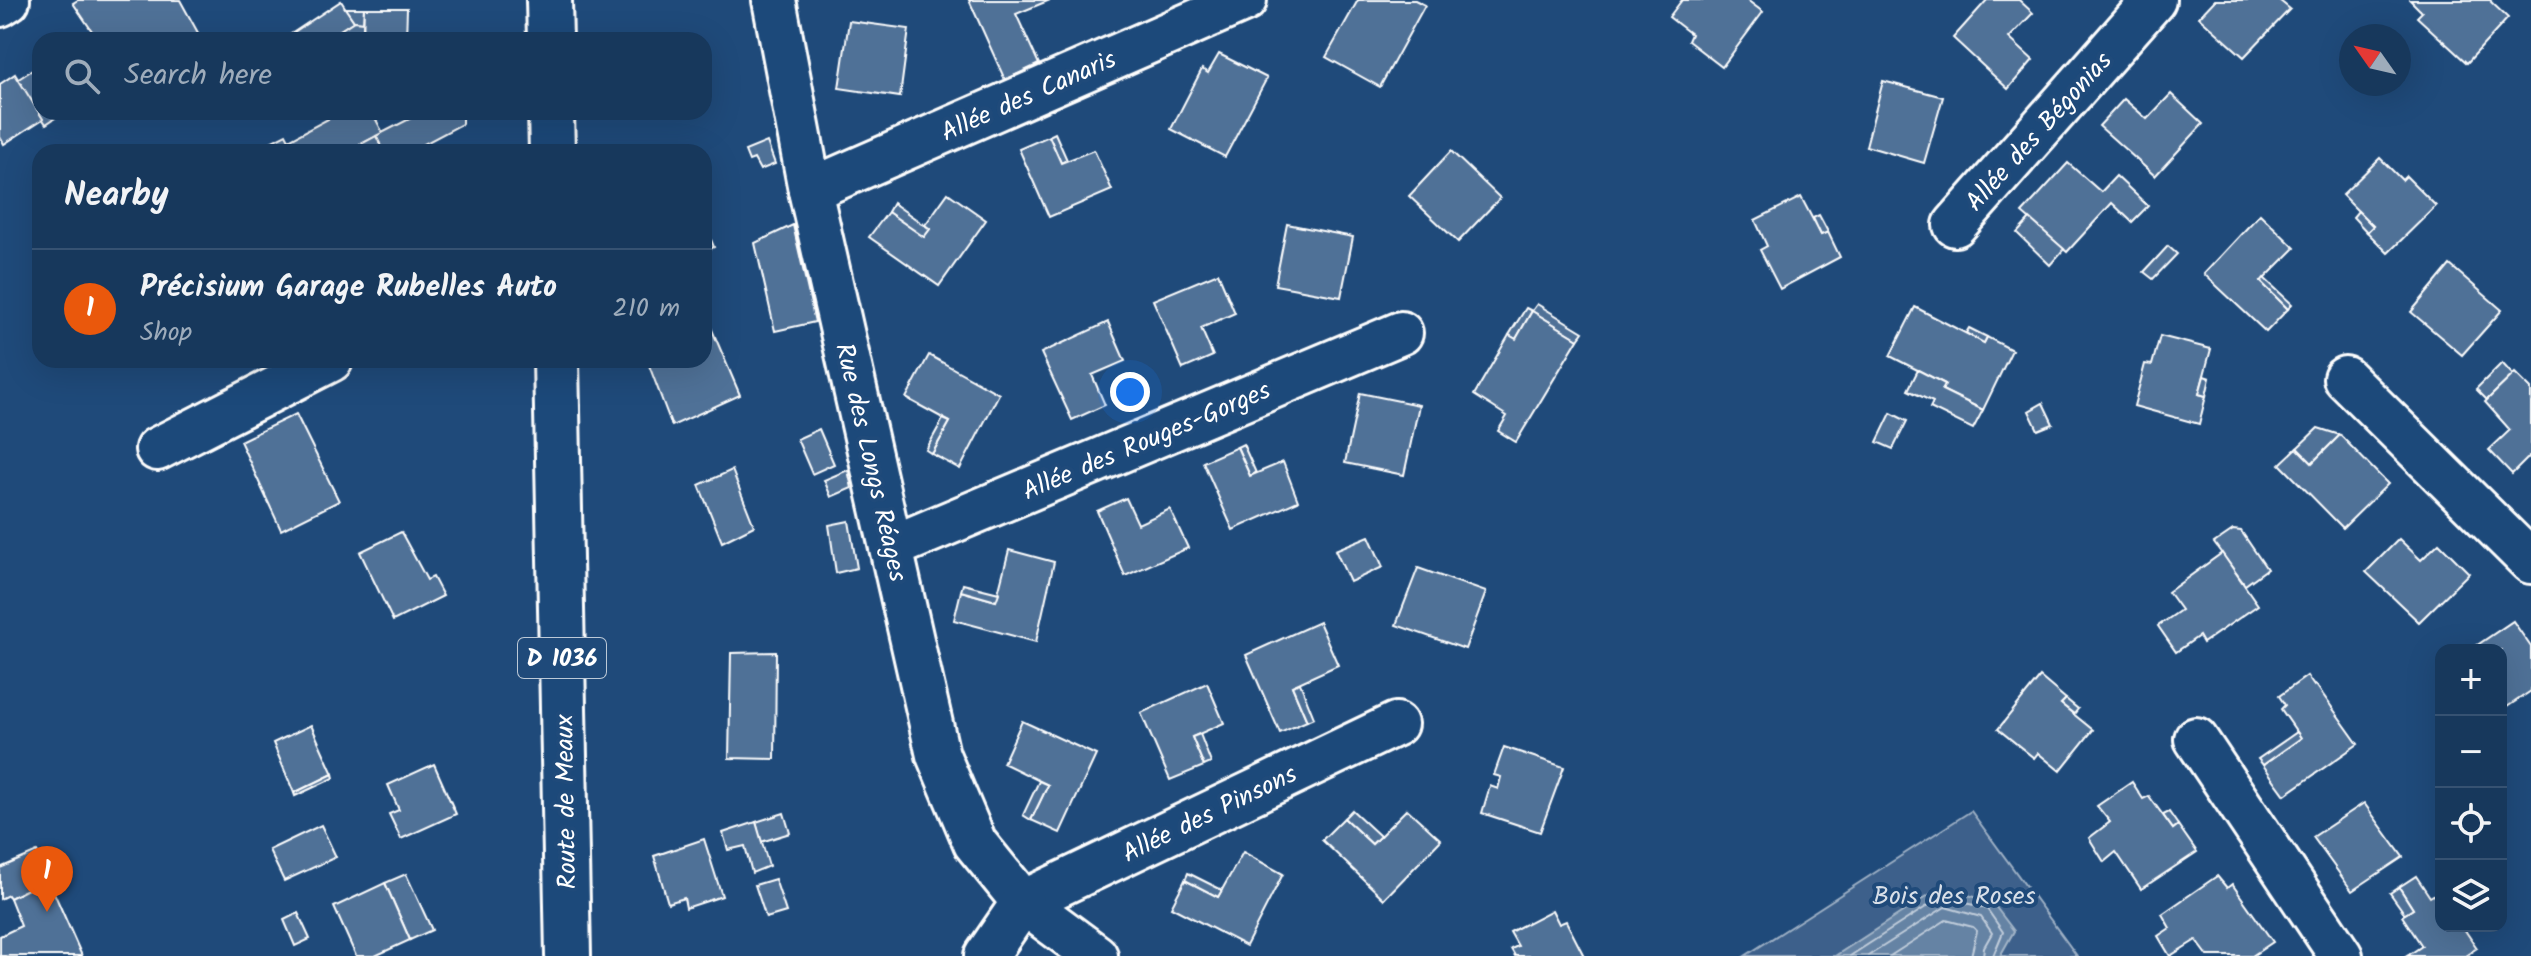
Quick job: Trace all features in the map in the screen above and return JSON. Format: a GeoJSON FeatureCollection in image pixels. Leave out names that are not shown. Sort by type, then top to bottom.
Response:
{"type":"FeatureCollection","features":[{"type":"Feature","properties":{"kind":"main road"},"geometry":{"type":"LineString","coordinates":[[549,0],[550,32]]}},
{"type":"Feature","properties":{"kind":"main road"},"geometry":{"type":"LineString","coordinates":[[551,120],[552,144]]}},
{"type":"Feature","properties":{"kind":"main road","name":"Route de Meaux"},"geometry":{"type":"LineString","coordinates":[[556,368],[568,956]]}},
{"type":"Feature","properties":{"kind":"street"},"geometry":{"type":"LineString","coordinates":[[0,5],[8,0]]}},
{"type":"Feature","properties":{"kind":"street","name":"Rue des Longs Réages"},"geometry":{"type":"LineString","coordinates":[[774,0],[810,190],[938,755],[975,843],[1023,902],[1096,956]]}},
{"type":"Feature","properties":{"kind":"street","name":"Allée des Canaris"},"geometry":{"type":"LineString","coordinates":[[810,190],[1245,0]]}},
{"type":"Feature","properties":{"kind":"street","name":"Allée des Bégonias"},"geometry":{"type":"LineString","coordinates":[[1955,225],[2154,0]]}},
{"type":"Feature","properties":{"kind":"street","name":"Allée des Rouges-Gorges"},"geometry":{"type":"LineString","coordinates":[[892,547],[1401,333]]}},
{"type":"Feature","properties":{"kind":"street"},"geometry":{"type":"LineString","coordinates":[[157,449],[315,368]]}},
{"type":"Feature","properties":{"kind":"street"},"geometry":{"type":"LineString","coordinates":[[2345,378],[2531,562]]}},
{"type":"Feature","properties":{"kind":"street","name":"Allée des Pinsons"},"geometry":{"type":"LineString","coordinates":[[1023,902],[1396,724]]}},
{"type":"Feature","properties":{"kind":"street"},"geometry":{"type":"LineString","coordinates":[[2196,739],[2341,956]]}},
{"type":"Feature","properties":{"kind":"street"},"geometry":{"type":"LineString","coordinates":[[986,956],[1023,902]]}},
{"type":"Feature","properties":{"kind":"green space","name":"Bois des Roses"},"geometry":{"type":"Polygon","coordinates":[[[1971,811],[2077,956],[1745,956],[1971,811]]]}},
{"type":"Feature","properties":{"kind":"water"},"geometry":{"type":"Polygon","coordinates":[[[1941,887],[1992,902],[2014,931],[2000,956],[1835,956],[1941,887]]]}},
{"type":"Feature","properties":{"kind":"building"},"geometry":{"type":"Polygon","coordinates":[[[78,0],[180,0],[198,32],[93,32],[73,3],[78,0]]]}},
{"type":"Feature","properties":{"kind":"building"},"geometry":{"type":"Polygon","coordinates":[[[969,0],[1050,0],[1016,14],[1039,64],[1005,80],[969,0]]]}},
{"type":"Feature","properties":{"kind":"building"},"geometry":{"type":"Polygon","coordinates":[[[1358,0],[1415,0],[1425,5],[1380,87],[1326,57],[1358,0]]]}},
{"type":"Feature","properties":{"kind":"building"},"geometry":{"type":"Polygon","coordinates":[[[1682,0],[1747,0],[1763,12],[1722,67],[1688,41],[1691,34],[1669,17],[1682,0]]]}},
{"type":"Feature","properties":{"kind":"building"},"geometry":{"type":"Polygon","coordinates":[[[1987,0],[2019,0],[2033,13],[2009,38],[2033,60],[2008,89],[1953,38],[1987,0]]]}},
{"type":"Feature","properties":{"kind":"building"},"geometry":{"type":"Polygon","coordinates":[[[2215,0],[2279,0],[2290,9],[2244,57],[2199,17],[2215,0]]]}},
{"type":"Feature","properties":{"kind":"building"},"geometry":{"type":"Polygon","coordinates":[[[2410,0],[2489,0],[2508,18],[2467,63],[2417,17],[2422,12],[2410,0]]]}},
{"type":"Feature","properties":{"kind":"building"},"geometry":{"type":"Polygon","coordinates":[[[341,1],[354,21],[337,32],[294,32],[341,1]]]}},
{"type":"Feature","properties":{"kind":"building"},"geometry":{"type":"Polygon","coordinates":[[[345,8],[364,8],[363,22],[354,21],[345,8]]]}},
{"type":"Feature","properties":{"kind":"building"},"geometry":{"type":"Polygon","coordinates":[[[364,8],[407,8],[406,32],[363,32],[364,8]]]}},
{"type":"Feature","properties":{"kind":"building"},"geometry":{"type":"Polygon","coordinates":[[[354,21],[363,22],[361,32],[337,32],[354,21]]]}},
{"type":"Feature","properties":{"kind":"building"},"geometry":{"type":"Polygon","coordinates":[[[849,21],[909,29],[900,97],[839,88],[849,21]]]}},
{"type":"Feature","properties":{"kind":"building"},"geometry":{"type":"Polygon","coordinates":[[[1219,54],[1267,78],[1225,157],[1171,129],[1202,69],[1208,73],[1219,54]]]}},
{"type":"Feature","properties":{"kind":"building"},"geometry":{"type":"Polygon","coordinates":[[[32,70],[32,103],[17,80],[32,70]]]}},
{"type":"Feature","properties":{"kind":"building"},"geometry":{"type":"Polygon","coordinates":[[[15,74],[32,101],[32,120],[41,120],[4,144],[0,137],[0,84],[15,74]]]}},
{"type":"Feature","properties":{"kind":"building"},"geometry":{"type":"Polygon","coordinates":[[[1883,81],[1943,97],[1924,163],[1866,146],[1883,81]]]}},
{"type":"Feature","properties":{"kind":"building"},"geometry":{"type":"Polygon","coordinates":[[[2171,94],[2203,124],[2155,176],[2099,126],[2124,99],[2147,119],[2171,94]]]}},
{"type":"Feature","properties":{"kind":"building"},"geometry":{"type":"Polygon","coordinates":[[[326,120],[376,120],[383,133],[362,144],[267,144],[286,134],[289,140],[326,120]]]}},
{"type":"Feature","properties":{"kind":"building"},"geometry":{"type":"Polygon","coordinates":[[[407,120],[462,120],[462,124],[424,144],[380,144],[376,136],[407,120]]]}},
{"type":"Feature","properties":{"kind":"building"},"geometry":{"type":"Polygon","coordinates":[[[1055,133],[1067,160],[1061,163],[1049,136],[1055,133]]]}},
{"type":"Feature","properties":{"kind":"building"},"geometry":{"type":"Polygon","coordinates":[[[376,136],[380,144],[361,144],[376,136]]]}},
{"type":"Feature","properties":{"kind":"building"},"geometry":{"type":"Polygon","coordinates":[[[1049,136],[1061,163],[1094,150],[1112,190],[1049,217],[1019,149],[1049,136]]]}},
{"type":"Feature","properties":{"kind":"building"},"geometry":{"type":"Polygon","coordinates":[[[767,142],[775,164],[760,170],[754,159],[749,161],[745,151],[767,142]]]}},
{"type":"Feature","properties":{"kind":"building"},"geometry":{"type":"Polygon","coordinates":[[[1451,151],[1500,198],[1458,242],[1409,196],[1451,151]]]}},
{"type":"Feature","properties":{"kind":"building"},"geometry":{"type":"Polygon","coordinates":[[[2380,158],[2402,180],[2406,176],[2436,206],[2388,253],[2367,232],[2373,226],[2342,195],[2380,158]]]}},
{"type":"Feature","properties":{"kind":"building"},"geometry":{"type":"Polygon","coordinates":[[[2068,163],[2101,192],[2116,176],[2148,206],[2132,222],[2112,203],[2067,252],[2022,213],[2068,163]]]}},
{"type":"Feature","properties":{"kind":"building"},"geometry":{"type":"Polygon","coordinates":[[[948,193],[986,220],[939,286],[869,237],[888,212],[924,237],[930,229],[925,225],[948,193]]]}},
{"type":"Feature","properties":{"kind":"building"},"geometry":{"type":"Polygon","coordinates":[[[1801,197],[1821,235],[1828,232],[1840,257],[1780,289],[1760,250],[1767,246],[1755,220],[1801,197]]]}},
{"type":"Feature","properties":{"kind":"building"},"geometry":{"type":"Polygon","coordinates":[[[893,203],[930,229],[924,237],[888,212],[893,203]]]}},
{"type":"Feature","properties":{"kind":"building"},"geometry":{"type":"Polygon","coordinates":[[[2358,211],[2373,226],[2367,232],[2353,217],[2358,211]]]}},
{"type":"Feature","properties":{"kind":"building"},"geometry":{"type":"Polygon","coordinates":[[[2260,214],[2295,248],[2261,282],[2288,309],[2266,332],[2204,274],[2260,214]]]}},
{"type":"Feature","properties":{"kind":"building"},"geometry":{"type":"Polygon","coordinates":[[[1819,215],[1828,232],[1821,235],[1813,218],[1819,215]]]}},
{"type":"Feature","properties":{"kind":"building"},"geometry":{"type":"Polygon","coordinates":[[[2030,219],[2064,249],[2050,265],[2017,233],[2030,219]]]}},
{"type":"Feature","properties":{"kind":"building"},"geometry":{"type":"Polygon","coordinates":[[[1287,224],[1353,237],[1341,297],[1275,285],[1287,224]]]}},
{"type":"Feature","properties":{"kind":"building"},"geometry":{"type":"Polygon","coordinates":[[[793,225],[815,322],[775,331],[755,243],[793,225]]]}},
{"type":"Feature","properties":{"kind":"building"},"geometry":{"type":"Polygon","coordinates":[[[2168,246],[2177,254],[2153,279],[2144,272],[2168,246]]]}},
{"type":"Feature","properties":{"kind":"building"},"geometry":{"type":"Polygon","coordinates":[[[2450,265],[2502,310],[2462,355],[2411,312],[2450,265]]]}},
{"type":"Feature","properties":{"kind":"building"},"geometry":{"type":"Polygon","coordinates":[[[1218,273],[1235,313],[1201,328],[1213,356],[1183,369],[1153,300],[1218,273]]]}},
{"type":"Feature","properties":{"kind":"building"},"geometry":{"type":"Polygon","coordinates":[[[2264,278],[2292,304],[2288,309],[2261,282],[2264,278]]]}},
{"type":"Feature","properties":{"kind":"building"},"geometry":{"type":"Polygon","coordinates":[[[1537,304],[1583,332],[1578,339],[1532,311],[1537,304]]]}},
{"type":"Feature","properties":{"kind":"building"},"geometry":{"type":"Polygon","coordinates":[[[1915,307],[1984,343],[1987,337],[2012,350],[1983,410],[1942,390],[1945,384],[1890,356],[1915,307]]]}},
{"type":"Feature","properties":{"kind":"building"},"geometry":{"type":"Polygon","coordinates":[[[1526,308],[1532,311],[1516,339],[1509,335],[1526,308]]]}},
{"type":"Feature","properties":{"kind":"building"},"geometry":{"type":"Polygon","coordinates":[[[1532,311],[1578,339],[1516,442],[1498,431],[1507,416],[1474,395],[1509,335],[1516,339],[1532,311]]]}},
{"type":"Feature","properties":{"kind":"building"},"geometry":{"type":"Polygon","coordinates":[[[1108,322],[1125,361],[1092,375],[1105,405],[1072,420],[1041,353],[1108,322]]]}},
{"type":"Feature","properties":{"kind":"building"},"geometry":{"type":"Polygon","coordinates":[[[1969,328],[1987,337],[1984,343],[1966,333],[1969,328]]]}},
{"type":"Feature","properties":{"kind":"building"},"geometry":{"type":"Polygon","coordinates":[[[712,330],[740,395],[672,426],[650,368],[712,368],[712,330]]]}},
{"type":"Feature","properties":{"kind":"building"},"geometry":{"type":"Polygon","coordinates":[[[2160,336],[2211,349],[2199,394],[2206,396],[2199,424],[2134,406],[2145,364],[2152,365],[2160,336]]]}},
{"type":"Feature","properties":{"kind":"building"},"geometry":{"type":"Polygon","coordinates":[[[929,355],[999,394],[960,469],[932,454],[950,422],[906,398],[929,355]]]}},
{"type":"Feature","properties":{"kind":"building"},"geometry":{"type":"Polygon","coordinates":[[[2502,363],[2513,375],[2487,400],[2476,389],[2502,363]]]}},
{"type":"Feature","properties":{"kind":"building"},"geometry":{"type":"Polygon","coordinates":[[[1918,370],[1945,384],[1942,390],[1983,410],[1973,429],[1930,408],[1933,402],[1908,390],[1918,370]]]}},
{"type":"Feature","properties":{"kind":"building"},"geometry":{"type":"Polygon","coordinates":[[[2515,373],[2531,389],[2531,455],[2512,474],[2489,450],[2510,430],[2485,402],[2515,373]]]}},
{"type":"Feature","properties":{"kind":"building"},"geometry":{"type":"Polygon","coordinates":[[[2204,376],[2210,378],[2206,396],[2199,394],[2204,376]]]}},
{"type":"Feature","properties":{"kind":"building"},"geometry":{"type":"Polygon","coordinates":[[[1360,393],[1419,405],[1404,475],[1345,463],[1360,393]]]}},
{"type":"Feature","properties":{"kind":"building"},"geometry":{"type":"Polygon","coordinates":[[[2043,403],[2053,424],[2038,430],[2029,411],[2043,403]]]}},
{"type":"Feature","properties":{"kind":"building"},"geometry":{"type":"Polygon","coordinates":[[[1891,413],[1907,421],[1893,449],[1877,442],[1891,413]]]}},
{"type":"Feature","properties":{"kind":"building"},"geometry":{"type":"Polygon","coordinates":[[[296,414],[339,501],[281,530],[240,441],[296,414]]]}},
{"type":"Feature","properties":{"kind":"building"},"geometry":{"type":"Polygon","coordinates":[[[943,419],[950,422],[932,454],[926,450],[943,419]]]}},
{"type":"Feature","properties":{"kind":"building"},"geometry":{"type":"Polygon","coordinates":[[[2318,428],[2340,435],[2312,463],[2297,448],[2318,428]]]}},
{"type":"Feature","properties":{"kind":"building"},"geometry":{"type":"Polygon","coordinates":[[[819,429],[834,464],[812,474],[797,439],[819,429]]]}},
{"type":"Feature","properties":{"kind":"building"},"geometry":{"type":"Polygon","coordinates":[[[2340,435],[2388,484],[2343,528],[2280,464],[2297,448],[2312,463],[2340,435]]]}},
{"type":"Feature","properties":{"kind":"building"},"geometry":{"type":"Polygon","coordinates":[[[1243,444],[1256,473],[1250,476],[1237,447],[1243,444]]]}},
{"type":"Feature","properties":{"kind":"building"},"geometry":{"type":"Polygon","coordinates":[[[1237,447],[1250,476],[1283,462],[1298,501],[1233,530],[1203,462],[1237,447]]]}},
{"type":"Feature","properties":{"kind":"building"},"geometry":{"type":"Polygon","coordinates":[[[732,470],[754,526],[722,542],[699,485],[732,470]]]}},
{"type":"Feature","properties":{"kind":"building"},"geometry":{"type":"Polygon","coordinates":[[[848,470],[852,488],[831,497],[824,480],[848,470]]]}},
{"type":"Feature","properties":{"kind":"building"},"geometry":{"type":"Polygon","coordinates":[[[1126,498],[1138,524],[1170,509],[1188,548],[1125,576],[1097,511],[1126,498]]]}},
{"type":"Feature","properties":{"kind":"building"},"geometry":{"type":"Polygon","coordinates":[[[849,521],[857,568],[836,573],[829,525],[849,521]]]}},
{"type":"Feature","properties":{"kind":"building"},"geometry":{"type":"Polygon","coordinates":[[[2233,530],[2241,531],[2267,569],[2245,585],[2214,543],[2233,530]]]}},
{"type":"Feature","properties":{"kind":"building"},"geometry":{"type":"Polygon","coordinates":[[[401,532],[427,580],[433,577],[443,596],[393,621],[360,552],[401,532]]]}},
{"type":"Feature","properties":{"kind":"building"},"geometry":{"type":"Polygon","coordinates":[[[1369,536],[1383,567],[1350,582],[1335,550],[1369,536]]]}},
{"type":"Feature","properties":{"kind":"building"},"geometry":{"type":"Polygon","coordinates":[[[2399,539],[2421,560],[2439,543],[2469,573],[2419,622],[2366,572],[2399,539]]]}},
{"type":"Feature","properties":{"kind":"building"},"geometry":{"type":"Polygon","coordinates":[[[1009,550],[1054,562],[1036,642],[954,620],[961,591],[996,601],[1009,550]]]}},
{"type":"Feature","properties":{"kind":"building"},"geometry":{"type":"Polygon","coordinates":[[[2222,553],[2258,605],[2203,643],[2199,636],[2176,652],[2158,626],[2181,610],[2168,592],[2222,553]]]}},
{"type":"Feature","properties":{"kind":"building"},"geometry":{"type":"Polygon","coordinates":[[[1418,568],[1486,592],[1465,649],[1396,625],[1418,568]]]}},
{"type":"Feature","properties":{"kind":"building"},"geometry":{"type":"Polygon","coordinates":[[[963,584],[999,593],[996,601],[961,591],[963,584]]]}},
{"type":"Feature","properties":{"kind":"building"},"geometry":{"type":"Polygon","coordinates":[[[2513,621],[2531,647],[2531,691],[2507,707],[2507,644],[2479,644],[2513,621]]]}},
{"type":"Feature","properties":{"kind":"building"},"geometry":{"type":"Polygon","coordinates":[[[1319,622],[1338,665],[1292,686],[1307,721],[1280,733],[1246,655],[1319,622]]]}},
{"type":"Feature","properties":{"kind":"building"},"geometry":{"type":"Polygon","coordinates":[[[776,652],[775,759],[729,758],[731,653],[776,652]]]}},
{"type":"Feature","properties":{"kind":"building"},"geometry":{"type":"Polygon","coordinates":[[[2307,676],[2358,744],[2285,795],[2263,765],[2301,738],[2281,709],[2285,705],[2279,696],[2307,676]]]}},
{"type":"Feature","properties":{"kind":"building"},"geometry":{"type":"Polygon","coordinates":[[[2040,677],[2066,699],[2061,704],[2093,730],[2060,771],[2038,753],[2034,758],[1998,729],[2040,677]]]}},
{"type":"Feature","properties":{"kind":"building"},"geometry":{"type":"Polygon","coordinates":[[[1207,683],[1224,723],[1192,737],[1204,766],[1170,780],[1141,713],[1207,683]]]}},
{"type":"Feature","properties":{"kind":"building"},"geometry":{"type":"Polygon","coordinates":[[[1300,683],[1314,718],[1307,721],[1292,686],[1300,683]]]}},
{"type":"Feature","properties":{"kind":"building"},"geometry":{"type":"Polygon","coordinates":[[[2066,699],[2078,709],[2074,714],[2061,704],[2066,699]]]}},
{"type":"Feature","properties":{"kind":"building"},"geometry":{"type":"Polygon","coordinates":[[[1022,721],[1096,755],[1060,833],[1031,820],[1048,785],[1003,763],[1022,721]]]}},
{"type":"Feature","properties":{"kind":"building"},"geometry":{"type":"Polygon","coordinates":[[[311,725],[333,774],[294,793],[273,743],[311,725]]]}},
{"type":"Feature","properties":{"kind":"building"},"geometry":{"type":"Polygon","coordinates":[[[2297,732],[2301,738],[2263,765],[2258,759],[2297,732]]]}},
{"type":"Feature","properties":{"kind":"building"},"geometry":{"type":"Polygon","coordinates":[[[1200,734],[1211,763],[1204,766],[1192,737],[1200,734]]]}},
{"type":"Feature","properties":{"kind":"building"},"geometry":{"type":"Polygon","coordinates":[[[1504,747],[1564,767],[1540,832],[1482,813],[1490,786],[1498,789],[1501,777],[1494,775],[1504,747]]]}},
{"type":"Feature","properties":{"kind":"building"},"geometry":{"type":"Polygon","coordinates":[[[434,764],[456,814],[401,839],[389,814],[399,810],[388,785],[434,764]]]}},
{"type":"Feature","properties":{"kind":"building"},"geometry":{"type":"Polygon","coordinates":[[[333,774],[334,778],[295,796],[294,793],[333,774]]]}},
{"type":"Feature","properties":{"kind":"building"},"geometry":{"type":"Polygon","coordinates":[[[1039,781],[1048,785],[1031,820],[1023,815],[1039,781]]]}},
{"type":"Feature","properties":{"kind":"building"},"geometry":{"type":"Polygon","coordinates":[[[2132,782],[2143,799],[2149,796],[2173,829],[2178,825],[2197,852],[2141,889],[2116,852],[2104,862],[2089,838],[2110,822],[2097,806],[2132,782]]]}},
{"type":"Feature","properties":{"kind":"building"},"geometry":{"type":"Polygon","coordinates":[[[2364,803],[2403,857],[2352,891],[2313,837],[2364,803]]]}},
{"type":"Feature","properties":{"kind":"building"},"geometry":{"type":"Polygon","coordinates":[[[1407,809],[1441,840],[1384,899],[1322,840],[1344,818],[1372,844],[1407,809]]]}},
{"type":"Feature","properties":{"kind":"building"},"geometry":{"type":"Polygon","coordinates":[[[1352,810],[1380,836],[1372,844],[1344,818],[1352,810]]]}},
{"type":"Feature","properties":{"kind":"building"},"geometry":{"type":"Polygon","coordinates":[[[2169,812],[2178,825],[2173,829],[2163,815],[2169,812]]]}},
{"type":"Feature","properties":{"kind":"building"},"geometry":{"type":"Polygon","coordinates":[[[784,813],[790,833],[761,842],[756,822],[784,813]]]}},
{"type":"Feature","properties":{"kind":"building"},"geometry":{"type":"Polygon","coordinates":[[[756,822],[769,866],[752,873],[745,846],[728,850],[723,833],[756,822]]]}},
{"type":"Feature","properties":{"kind":"building"},"geometry":{"type":"Polygon","coordinates":[[[321,825],[336,857],[284,881],[269,850],[321,825]]]}},
{"type":"Feature","properties":{"kind":"building"},"geometry":{"type":"Polygon","coordinates":[[[704,839],[722,896],[686,908],[684,898],[668,903],[654,856],[704,839]]]}},
{"type":"Feature","properties":{"kind":"building"},"geometry":{"type":"Polygon","coordinates":[[[37,852],[48,879],[10,898],[8,895],[0,899],[0,868],[37,852]]]}},
{"type":"Feature","properties":{"kind":"building"},"geometry":{"type":"Polygon","coordinates":[[[1243,852],[1283,874],[1246,946],[1171,907],[1185,880],[1218,897],[1243,852]]]}},
{"type":"Feature","properties":{"kind":"building"},"geometry":{"type":"Polygon","coordinates":[[[1188,873],[1222,890],[1218,897],[1185,880],[1188,873]]]}},
{"type":"Feature","properties":{"kind":"building"},"geometry":{"type":"Polygon","coordinates":[[[406,874],[432,930],[410,940],[385,883],[406,874]]]}},
{"type":"Feature","properties":{"kind":"building"},"geometry":{"type":"Polygon","coordinates":[[[2217,876],[2227,888],[2232,884],[2273,942],[2252,956],[2208,956],[2196,940],[2170,956],[2158,936],[2170,928],[2162,914],[2217,876]]]}},
{"type":"Feature","properties":{"kind":"building"},"geometry":{"type":"Polygon","coordinates":[[[2416,876],[2430,897],[2435,894],[2435,932],[2466,932],[2477,948],[2465,956],[2407,956],[2422,946],[2402,916],[2413,909],[2399,887],[2416,876]]]}},
{"type":"Feature","properties":{"kind":"building"},"geometry":{"type":"Polygon","coordinates":[[[48,879],[82,956],[0,956],[0,936],[21,926],[10,898],[48,879]]]}},
{"type":"Feature","properties":{"kind":"building"},"geometry":{"type":"Polygon","coordinates":[[[775,879],[786,912],[766,918],[755,885],[775,879]]]}},
{"type":"Feature","properties":{"kind":"building"},"geometry":{"type":"Polygon","coordinates":[[[385,883],[410,940],[375,956],[356,956],[334,907],[385,883]]]}},
{"type":"Feature","properties":{"kind":"building"},"geometry":{"type":"Polygon","coordinates":[[[2399,887],[2413,909],[2405,914],[2390,893],[2399,887]]]}},
{"type":"Feature","properties":{"kind":"building"},"geometry":{"type":"Polygon","coordinates":[[[1552,910],[1559,924],[1566,921],[1584,956],[1515,956],[1511,949],[1518,946],[1510,932],[1552,910]]]}},
{"type":"Feature","properties":{"kind":"building"},"geometry":{"type":"Polygon","coordinates":[[[298,913],[310,939],[295,946],[284,920],[298,913]]]}},
{"type":"Feature","properties":{"kind":"place","name":"Précisium Garage Rubelles Auto"},"geometry":{"type":"Point","coordinates":[47,912]}}]}
